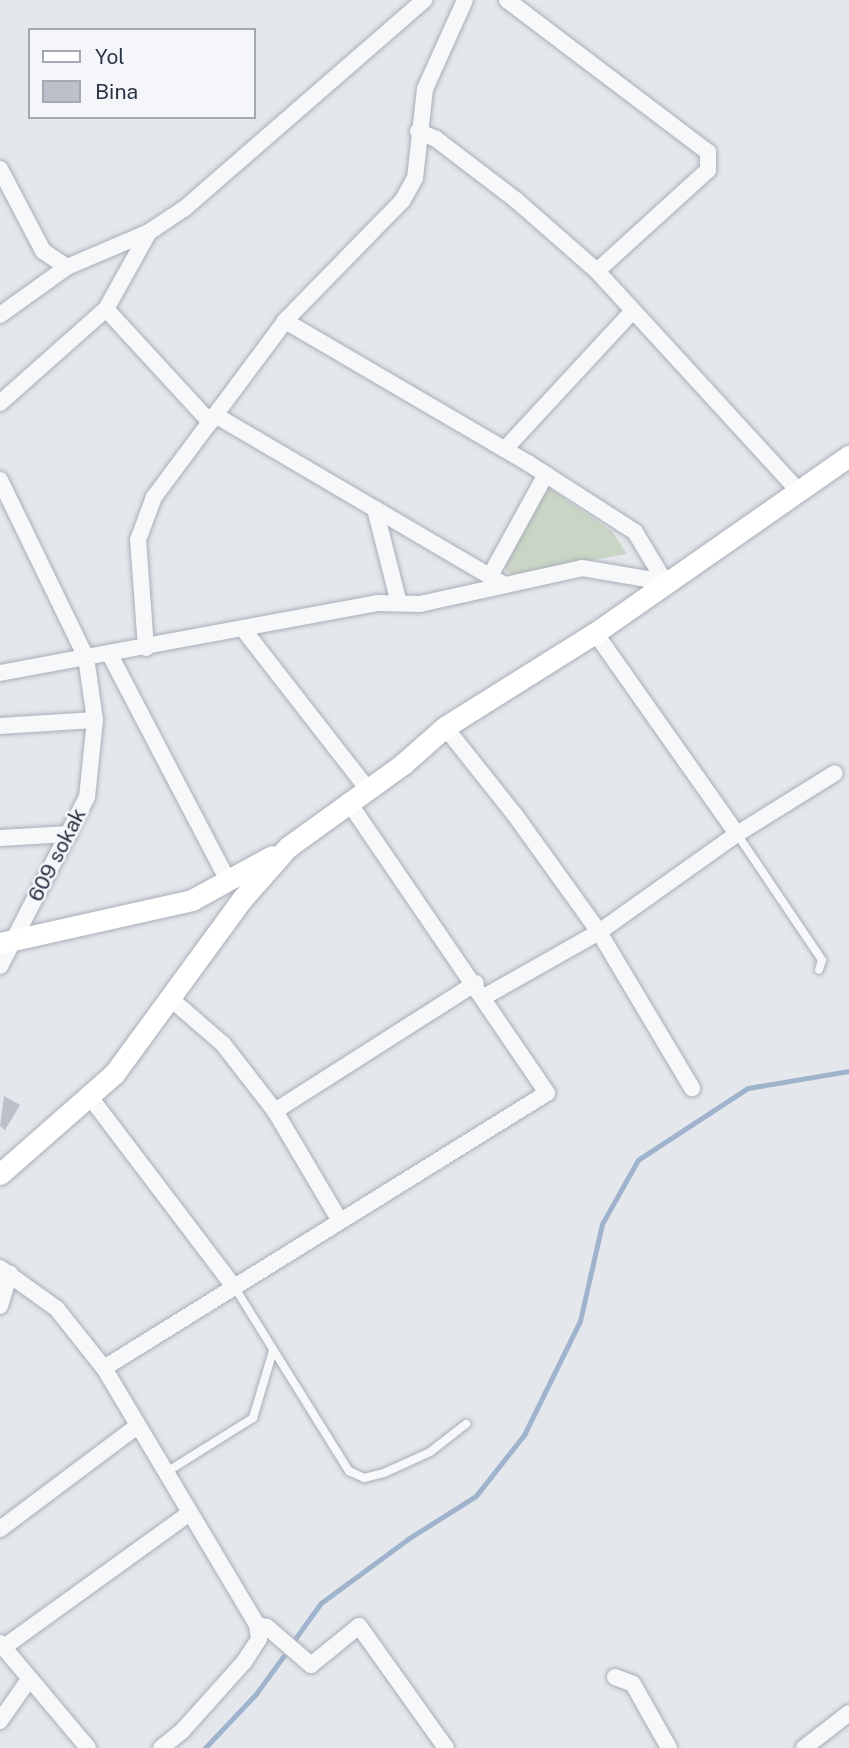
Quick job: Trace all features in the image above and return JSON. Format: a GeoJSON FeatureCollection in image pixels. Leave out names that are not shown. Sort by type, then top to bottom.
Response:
{"type":"FeatureCollection","features":[{"type":"Feature","properties":{"kind":"main road"},"geometry":{"type":"LineString","coordinates":[[7,942],[192,901],[288,847],[445,727],[595,634],[665,582],[849,456]]}},
{"type":"Feature","properties":{"kind":"main road"},"geometry":{"type":"LineString","coordinates":[[0,1174],[114,1074],[242,899],[288,847]]}},
{"type":"Feature","properties":{"kind":"street"},"geometry":{"type":"LineString","coordinates":[[0,315],[67,267],[149,232],[185,208],[424,0]]}},
{"type":"Feature","properties":{"kind":"street"},"geometry":{"type":"LineString","coordinates":[[146,648],[138,540],[154,497],[285,321],[402,201],[415,178],[418,131],[425,89],[465,0]]}},
{"type":"Feature","properties":{"kind":"street"},"geometry":{"type":"LineString","coordinates":[[507,0],[708,152],[708,170],[597,271]]}},
{"type":"Feature","properties":{"kind":"street"},"geometry":{"type":"LineString","coordinates":[[418,131],[436,139],[516,200],[597,271],[798,490]]}},
{"type":"Feature","properties":{"kind":"street"},"geometry":{"type":"LineString","coordinates":[[0,169],[43,251],[67,267]]}},
{"type":"Feature","properties":{"kind":"street"},"geometry":{"type":"LineString","coordinates":[[0,403],[106,309],[149,232]]}},
{"type":"Feature","properties":{"kind":"street"},"geometry":{"type":"LineString","coordinates":[[106,309],[212,418],[505,585]]}},
{"type":"Feature","properties":{"kind":"street"},"geometry":{"type":"LineString","coordinates":[[505,449],[633,311]]}},
{"type":"Feature","properties":{"kind":"street"},"geometry":{"type":"LineString","coordinates":[[285,321],[505,449],[635,532],[665,582]]}},
{"type":"Feature","properties":{"kind":"street"},"geometry":{"type":"LineString","coordinates":[[490,576],[546,474]]}},
{"type":"Feature","properties":{"kind":"street","name":"609 sokak"},"geometry":{"type":"LineString","coordinates":[[0,480],[86,657],[95,720],[87,797],[69,834],[7,942],[0,965]]}},
{"type":"Feature","properties":{"kind":"street"},"geometry":{"type":"LineString","coordinates":[[375,509],[399,603]]}},
{"type":"Feature","properties":{"kind":"street"},"geometry":{"type":"LineString","coordinates":[[0,673],[377,603],[420,604],[582,568],[665,582]]}},
{"type":"Feature","properties":{"kind":"street"},"geometry":{"type":"LineString","coordinates":[[243,629],[367,788]]}},
{"type":"Feature","properties":{"kind":"street"},"geometry":{"type":"LineString","coordinates":[[595,634],[737,834]]}},
{"type":"Feature","properties":{"kind":"street"},"geometry":{"type":"LineString","coordinates":[[109,653],[229,881]]}},
{"type":"Feature","properties":{"kind":"street"},"geometry":{"type":"LineString","coordinates":[[0,726],[95,720]]}},
{"type":"Feature","properties":{"kind":"street"},"geometry":{"type":"LineString","coordinates":[[445,727],[599,932],[692,1088]]}},
{"type":"Feature","properties":{"kind":"street"},"geometry":{"type":"LineString","coordinates":[[275,1111],[480,990],[599,932],[737,834],[835,773]]}},
{"type":"Feature","properties":{"kind":"street"},"geometry":{"type":"LineString","coordinates":[[104,1368],[547,1093],[480,990],[348,801]]}},
{"type":"Feature","properties":{"kind":"street"},"geometry":{"type":"LineString","coordinates":[[0,838],[69,834]]}},
{"type":"Feature","properties":{"kind":"street"},"geometry":{"type":"LineString","coordinates":[[171,999],[223,1044],[275,1111],[340,1221]]}},
{"type":"Feature","properties":{"kind":"street"},"geometry":{"type":"LineString","coordinates":[[90,1097],[235,1289]]}},
{"type":"Feature","properties":{"kind":"street"},"geometry":{"type":"LineString","coordinates":[[0,1306],[5,1271],[57,1309],[104,1368],[257,1625],[259,1639],[244,1662],[182,1731],[161,1748]]}},
{"type":"Feature","properties":{"kind":"street"},"geometry":{"type":"LineString","coordinates":[[0,1530],[137,1426]]}},
{"type":"Feature","properties":{"kind":"street"},"geometry":{"type":"LineString","coordinates":[[89,1748],[2,1645],[190,1513]]}},
{"type":"Feature","properties":{"kind":"street"},"geometry":{"type":"LineString","coordinates":[[257,1625],[267,1627],[311,1665],[359,1626],[446,1748]]}},
{"type":"Feature","properties":{"kind":"street"},"geometry":{"type":"LineString","coordinates":[[615,1677],[632,1684],[669,1748]]}},
{"type":"Feature","properties":{"kind":"street"},"geometry":{"type":"LineString","coordinates":[[0,1721],[30,1678]]}},
{"type":"Feature","properties":{"kind":"street"},"geometry":{"type":"LineString","coordinates":[[804,1748],[849,1713]]}},
{"type":"Feature","properties":{"kind":"lane"},"geometry":{"type":"LineString","coordinates":[[737,834],[822,960],[819,970]]}},
{"type":"Feature","properties":{"kind":"lane"},"geometry":{"type":"LineString","coordinates":[[235,1289],[349,1471],[364,1478],[430,1452],[466,1424]]}},
{"type":"Feature","properties":{"kind":"lane"},"geometry":{"type":"LineString","coordinates":[[165,1473],[253,1418],[273,1351]]}},
{"type":"Feature","properties":{"kind":"green space"},"geometry":{"type":"Polygon","coordinates":[[[547,487],[612,531],[627,554],[511,574],[505,568],[547,487]]]}},
{"type":"Feature","properties":{"kind":"building"},"geometry":{"type":"Polygon","coordinates":[[[4,1096],[20,1105],[5,1130],[0,1126],[4,1096]]]}},
{"type":"Feature","properties":{"kind":"waterway"},"geometry":{"type":"LineString","coordinates":[[295,1639],[321,1603],[408,1539],[476,1496],[524,1435],[580,1321],[602,1224],[638,1160],[748,1088],[849,1071]]}},
{"type":"Feature","properties":{"kind":"waterway"},"geometry":{"type":"LineString","coordinates":[[205,1748],[256,1694],[283,1657]]}}]}
